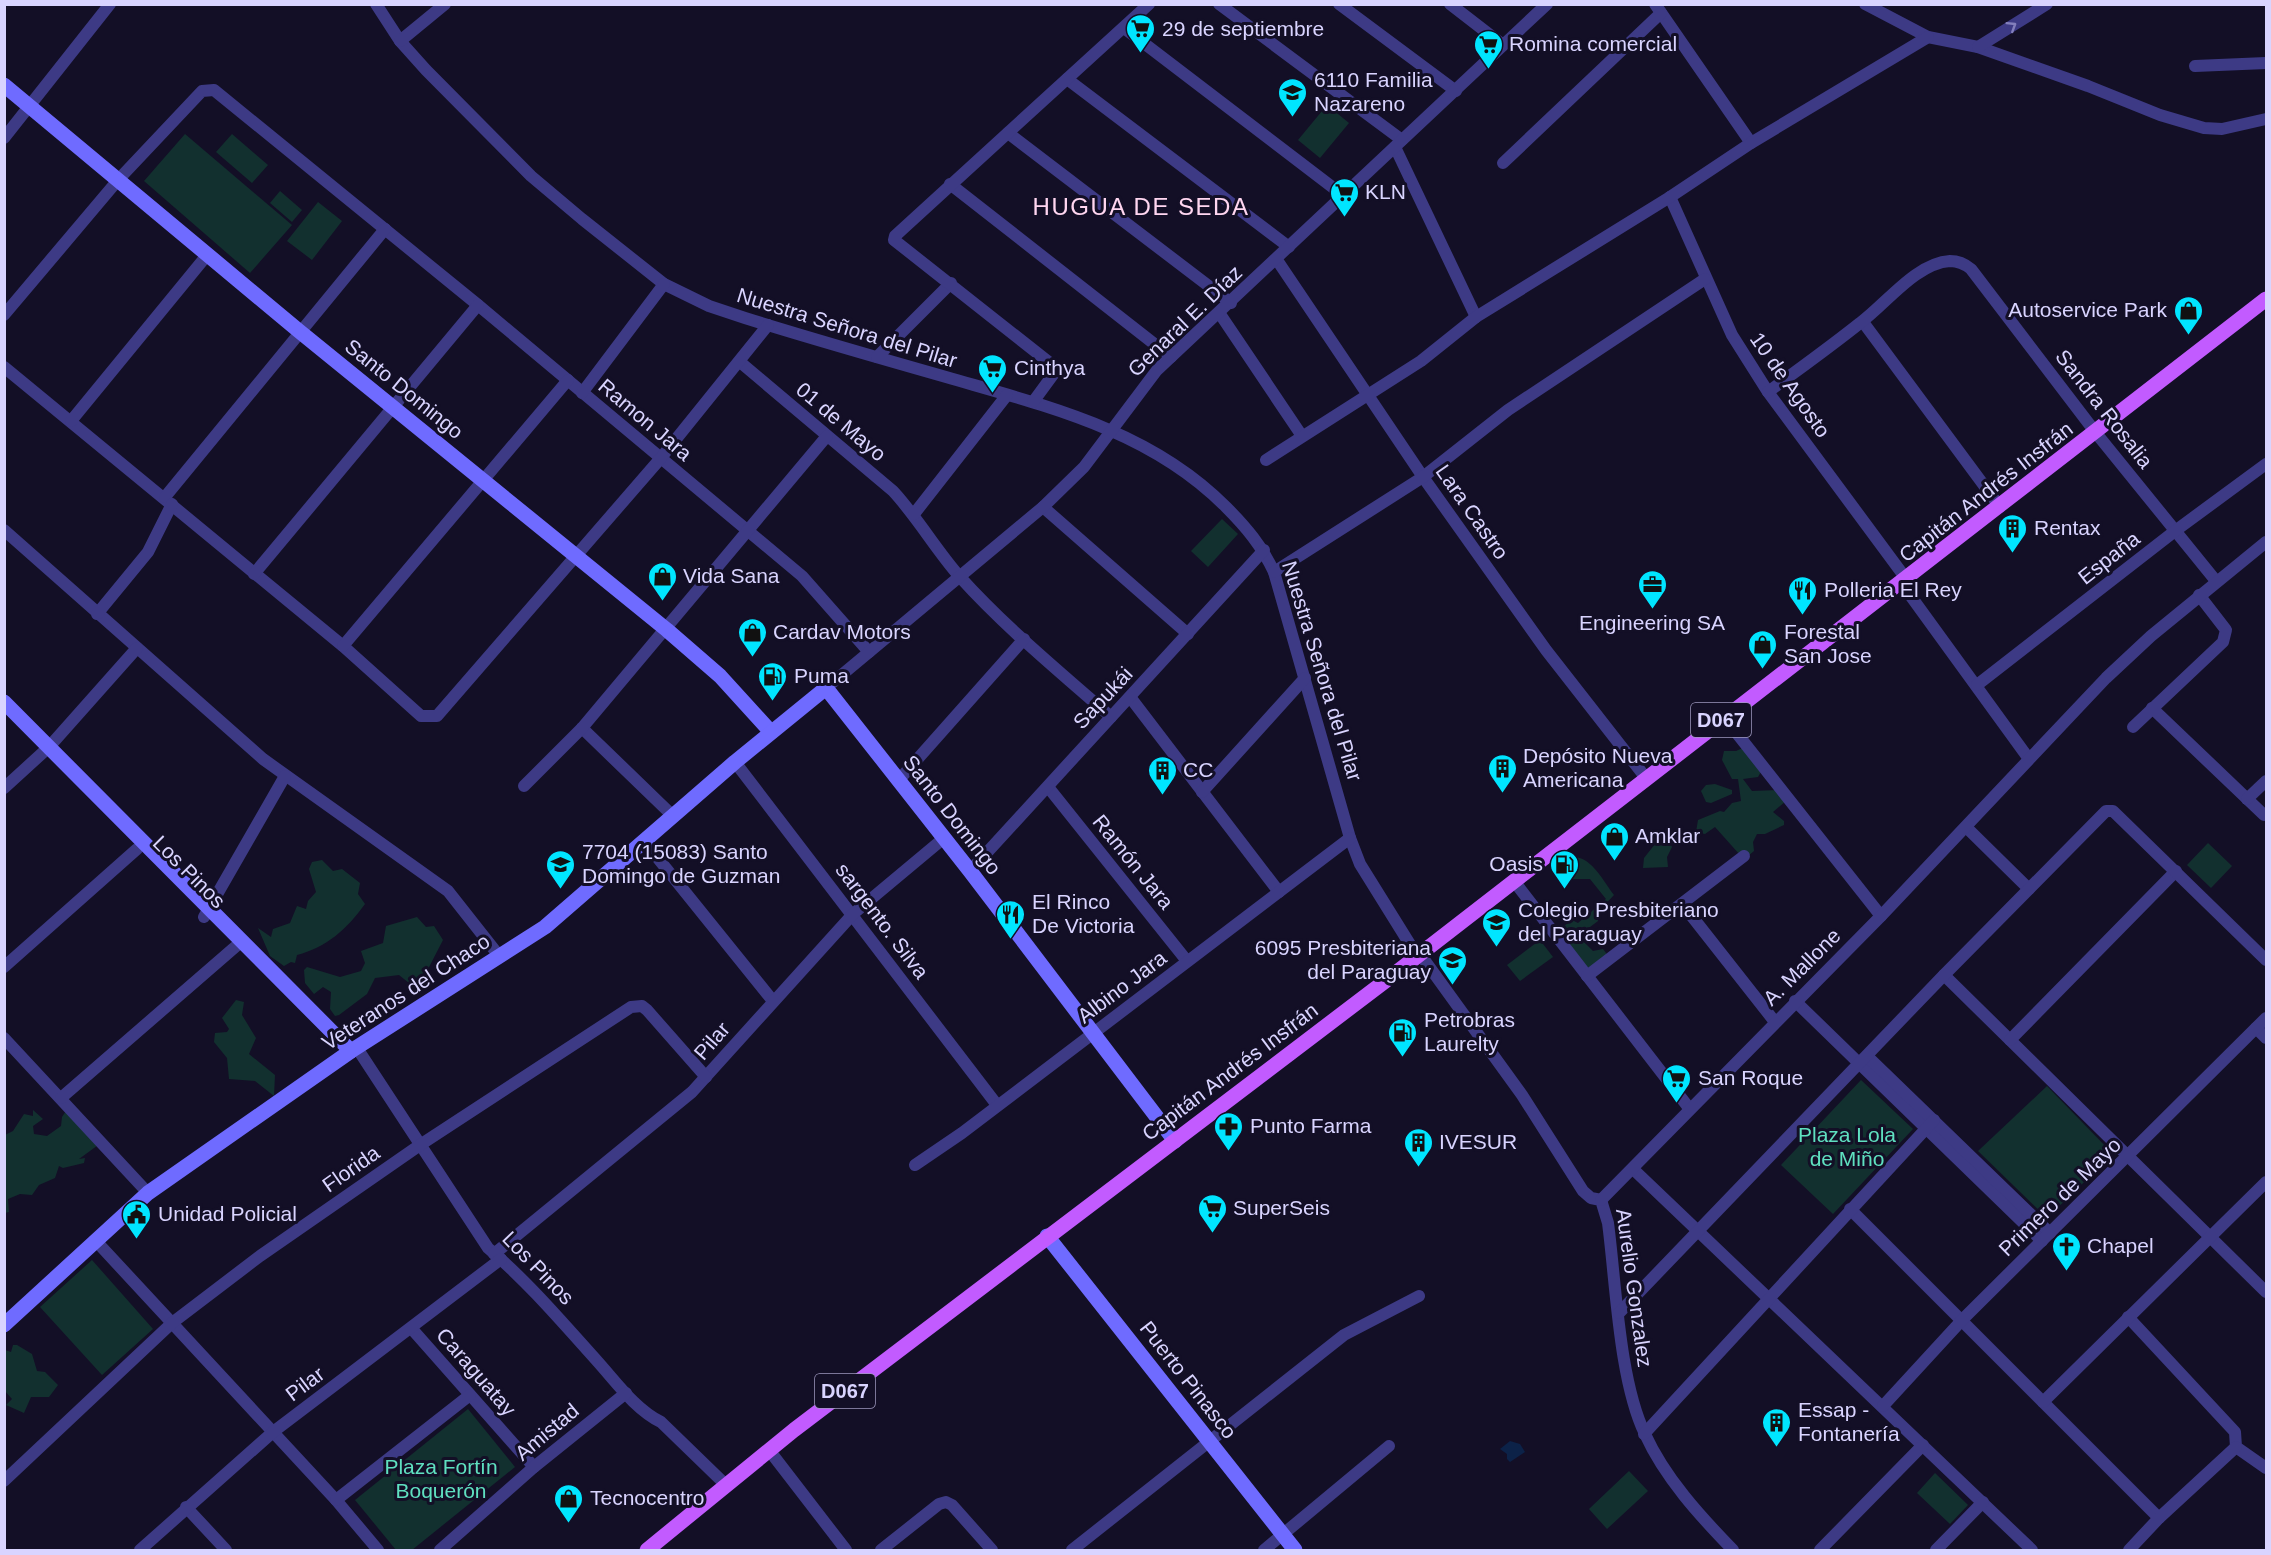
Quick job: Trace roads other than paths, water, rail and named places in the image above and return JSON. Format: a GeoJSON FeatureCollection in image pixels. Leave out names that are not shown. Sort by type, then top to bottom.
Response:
{"type":"FeatureCollection","features":[{"type":"Feature","properties":{"kind":"main road","name":"Capitán Andrés Insfrán"},"geometry":{"type":"LineString","coordinates":[[647,1551],[769,1450],[1420,954],[1724,717],[1905,582],[2266,299]]}},
{"type":"Feature","properties":{"kind":"street"},"geometry":{"type":"LineString","coordinates":[[4,138],[110,4]]}},
{"type":"Feature","properties":{"kind":"street","name":"Nuestra Señora del Pilar"},"geometry":{"type":"LineString","coordinates":[[376,4],[400,41],[531,176],[664,284],[709,306],[1033,402],[1114,430],[1154,450],[1199,482],[1241,523],[1264,550],[1274,572],[1350,838],[1360,864],[1411,946],[1420,954]]}},
{"type":"Feature","properties":{"kind":"street"},"geometry":{"type":"LineString","coordinates":[[400,41],[445,4]]}},
{"type":"Feature","properties":{"kind":"street"},"geometry":{"type":"LineString","coordinates":[[1033,402],[1055,372],[1055,367],[894,240],[897,232],[1149,4]]}},
{"type":"Feature","properties":{"kind":"street"},"geometry":{"type":"LineString","coordinates":[[1219,4],[1399,143],[1476,317]]}},
{"type":"Feature","properties":{"kind":"street"},"geometry":{"type":"LineString","coordinates":[[1339,4],[1456,91]]}},
{"type":"Feature","properties":{"kind":"street"},"geometry":{"type":"LineString","coordinates":[[1450,4],[1503,45]]}},
{"type":"Feature","properties":{"kind":"street","name":"Genaral E. Díaz"},"geometry":{"type":"LineString","coordinates":[[826,688],[1043,507],[1084,467],[1114,430],[1138,393],[1171,357],[1220,314],[1547,4]]}},
{"type":"Feature","properties":{"kind":"street"},"geometry":{"type":"LineString","coordinates":[[1865,4],[1928,37],[1978,47],[2088,86],[2160,115],[2204,128],[2222,129],[2266,119]]}},
{"type":"Feature","properties":{"kind":"street"},"geometry":{"type":"LineString","coordinates":[[1978,47],[2047,4]]}},
{"type":"Feature","properties":{"kind":"street"},"geometry":{"type":"LineString","coordinates":[[1503,163],[1658,9],[1750,142]]}},
{"type":"Feature","properties":{"kind":"street"},"geometry":{"type":"LineString","coordinates":[[1124,28],[1344,196]]}},
{"type":"Feature","properties":{"kind":"street"},"geometry":{"type":"LineString","coordinates":[[1266,460],[1421,361],[1476,317],[1670,197],[1750,142],[1928,37]]}},
{"type":"Feature","properties":{"kind":"street"},"geometry":{"type":"LineString","coordinates":[[2195,66],[2266,63]]}},
{"type":"Feature","properties":{"kind":"street"},"geometry":{"type":"LineString","coordinates":[[1068,79],[1289,247]]}},
{"type":"Feature","properties":{"kind":"street","name":"Santo Domingo"},"geometry":{"type":"LineString","coordinates":[[4,85],[299,331],[667,630],[720,676],[771,732]]}},
{"type":"Feature","properties":{"kind":"street","name":"Ramon Jara"},"geometry":{"type":"LineString","coordinates":[[118,180],[202,91],[209,89],[216,91],[802,576],[869,652]]}},
{"type":"Feature","properties":{"kind":"street"},"geometry":{"type":"LineString","coordinates":[[1008,133],[1231,303]]}},
{"type":"Feature","properties":{"kind":"street"},"geometry":{"type":"LineString","coordinates":[[4,315],[118,180]]}},
{"type":"Feature","properties":{"kind":"street"},"geometry":{"type":"LineString","coordinates":[[950,184],[1171,357]]}},
{"type":"Feature","properties":{"kind":"street","name":"10 de Agosto"},"geometry":{"type":"LineString","coordinates":[[1670,197],[1732,335],[1768,392],[2029,759]]}},
{"type":"Feature","properties":{"kind":"street"},"geometry":{"type":"LineString","coordinates":[[97,614],[148,552],[169,501],[299,331],[385,229]]}},
{"type":"Feature","properties":{"kind":"street"},"geometry":{"type":"LineString","coordinates":[[71,421],[208,254]]}},
{"type":"Feature","properties":{"kind":"street","name":"Lara Castro"},"geometry":{"type":"LineString","coordinates":[[1277,260],[1423,477],[1546,650],[1646,778]]}},
{"type":"Feature","properties":{"kind":"street","name":"Sandra Rosalia"},"geometry":{"type":"LineString","coordinates":[[1863,322],[1916,275],[1938,264],[1949,261],[1960,262],[1971,269],[2096,433],[2216,581]]}},
{"type":"Feature","properties":{"kind":"street"},"geometry":{"type":"LineString","coordinates":[[1274,572],[1423,477],[1508,410],[1705,279]]}},
{"type":"Feature","properties":{"kind":"street"},"geometry":{"type":"LineString","coordinates":[[878,357],[951,283]]}},
{"type":"Feature","properties":{"kind":"street"},"geometry":{"type":"LineString","coordinates":[[582,393],[664,284]]}},
{"type":"Feature","properties":{"kind":"street"},"geometry":{"type":"LineString","coordinates":[[254,574],[392,406],[478,306]]}},
{"type":"Feature","properties":{"kind":"street"},"geometry":{"type":"LineString","coordinates":[[1220,314],[1302,435]]}},
{"type":"Feature","properties":{"kind":"street"},"geometry":{"type":"LineString","coordinates":[[1768,392],[1863,322],[2000,507]]}},
{"type":"Feature","properties":{"kind":"street"},"geometry":{"type":"LineString","coordinates":[[4,367],[343,646],[421,716],[434,718],[660,459],[768,325]]}},
{"type":"Feature","properties":{"kind":"street","name":"01 de Mayo"},"geometry":{"type":"LineString","coordinates":[[740,362],[893,491],[914,513],[959,577]]}},
{"type":"Feature","properties":{"kind":"street"},"geometry":{"type":"LineString","coordinates":[[343,646],[568,380]]}},
{"type":"Feature","properties":{"kind":"street"},"geometry":{"type":"LineString","coordinates":[[914,513],[1007,395]]}},
{"type":"Feature","properties":{"kind":"street"},"geometry":{"type":"LineString","coordinates":[[524,786],[582,728],[667,630],[827,436]]}},
{"type":"Feature","properties":{"kind":"street","name":"España"},"geometry":{"type":"LineString","coordinates":[[1977,685],[2175,531],[2266,464]]}},
{"type":"Feature","properties":{"kind":"street"},"geometry":{"type":"LineString","coordinates":[[1043,507],[1188,634]]}},
{"type":"Feature","properties":{"kind":"street"},"geometry":{"type":"LineString","coordinates":[[4,530],[97,614],[285,776],[448,891],[500,957]]}},
{"type":"Feature","properties":{"kind":"street","name":"A. Mallone"},"geometry":{"type":"LineString","coordinates":[[1601,1200],[1689,1108],[1881,916],[2106,678],[2199,595],[2266,542]]}},
{"type":"Feature","properties":{"kind":"street","name":"Sapukái"},"geometry":{"type":"LineString","coordinates":[[970,872],[1264,550]]}},
{"type":"Feature","properties":{"kind":"street"},"geometry":{"type":"LineString","coordinates":[[959,577],[1111,717]]}},
{"type":"Feature","properties":{"kind":"street"},"geometry":{"type":"LineString","coordinates":[[2133,727],[2224,639],[2226,630],[2199,595]]}},
{"type":"Feature","properties":{"kind":"street"},"geometry":{"type":"LineString","coordinates":[[898,781],[1024,639]]}},
{"type":"Feature","properties":{"kind":"street"},"geometry":{"type":"LineString","coordinates":[[4,788],[46,751],[137,648]]}},
{"type":"Feature","properties":{"kind":"street"},"geometry":{"type":"LineString","coordinates":[[1202,792],[1305,678]]}},
{"type":"Feature","properties":{"kind":"street","name":"Santo Domingo"},"geometry":{"type":"LineString","coordinates":[[826,688],[944,838],[1174,1141]]}},
{"type":"Feature","properties":{"kind":"street","name":"Veteranos del Chaco"},"geometry":{"type":"LineString","coordinates":[[4,1325],[148,1193],[351,1052],[545,927],[735,762],[826,688]]}},
{"type":"Feature","properties":{"kind":"street"},"geometry":{"type":"LineString","coordinates":[[1130,697],[1279,892]]}},
{"type":"Feature","properties":{"kind":"street"},"geometry":{"type":"LineString","coordinates":[[4,702],[46,751],[207,912],[285,776]]}},
{"type":"Feature","properties":{"kind":"street"},"geometry":{"type":"LineString","coordinates":[[2152,708],[2264,815]]}},
{"type":"Feature","properties":{"kind":"street","name":"Los Pinos"},"geometry":{"type":"LineString","coordinates":[[4,717],[46,751],[137,849],[207,912],[351,1052],[420,1145],[488,1248],[514,1269],[626,1393],[649,1415],[661,1422],[727,1486]]}},
{"type":"Feature","properties":{"kind":"street"},"geometry":{"type":"LineString","coordinates":[[1724,717],[1881,916]]}},
{"type":"Feature","properties":{"kind":"street"},"geometry":{"type":"LineString","coordinates":[[582,728],[673,816]]}},
{"type":"Feature","properties":{"kind":"street","name":"sargento. Silva"},"geometry":{"type":"LineString","coordinates":[[735,762],[997,1105]]}},
{"type":"Feature","properties":{"kind":"street"},"geometry":{"type":"LineString","coordinates":[[2247,799],[2266,781]]}},
{"type":"Feature","properties":{"kind":"street","name":"Ramón Jara"},"geometry":{"type":"LineString","coordinates":[[1048,787],[1187,961]]}},
{"type":"Feature","properties":{"kind":"street"},"geometry":{"type":"LineString","coordinates":[[1619,1313],[1700,1232],[1944,975],[2110,810],[2266,960]]}},
{"type":"Feature","properties":{"kind":"street"},"geometry":{"type":"LineString","coordinates":[[1966,827],[2029,889]]}},
{"type":"Feature","properties":{"kind":"street","name":"Pilar"},"geometry":{"type":"LineString","coordinates":[[140,1551],[186,1507],[273,1432],[412,1329],[692,1092],[853,914],[944,838]]}},
{"type":"Feature","properties":{"kind":"street","name":"Albino Jara"},"geometry":{"type":"LineString","coordinates":[[915,1165],[1350,838]]}},
{"type":"Feature","properties":{"kind":"street"},"geometry":{"type":"LineString","coordinates":[[644,841],[773,1001]]}},
{"type":"Feature","properties":{"kind":"street"},"geometry":{"type":"LineString","coordinates":[[4,967],[137,849]]}},
{"type":"Feature","properties":{"kind":"street"},"geometry":{"type":"LineString","coordinates":[[1587,976],[1683,905],[1744,856]]}},
{"type":"Feature","properties":{"kind":"street"},"geometry":{"type":"LineString","coordinates":[[2010,1040],[2176,871]]}},
{"type":"Feature","properties":{"kind":"street"},"geometry":{"type":"LineString","coordinates":[[1514,881],[1689,1108]]}},
{"type":"Feature","properties":{"kind":"street"},"geometry":{"type":"LineString","coordinates":[[1683,905],[1775,1022]]}},
{"type":"Feature","properties":{"kind":"street"},"geometry":{"type":"LineString","coordinates":[[61,1098],[238,944]]}},
{"type":"Feature","properties":{"kind":"street","name":"Aurelio Gonzalez"},"geometry":{"type":"LineString","coordinates":[[1420,954],[1522,1095],[1582,1191],[1591,1198],[1601,1200],[1608,1223],[1629,1385],[1644,1434],[1670,1477],[1733,1551]]}},
{"type":"Feature","properties":{"kind":"street"},"geometry":{"type":"LineString","coordinates":[[1944,975],[2266,1292]]}},
{"type":"Feature","properties":{"kind":"street"},"geometry":{"type":"LineString","coordinates":[[1795,1001],[1864,1060],[2046,1237]]}},
{"type":"Feature","properties":{"kind":"street","name":"Florida"},"geometry":{"type":"LineString","coordinates":[[4,1481],[172,1323],[260,1256],[420,1145],[637,1006],[647,1010],[706,1077]]}},
{"type":"Feature","properties":{"kind":"street","name":"Primero de Mayo"},"geometry":{"type":"LineString","coordinates":[[1883,1406],[1963,1319],[2129,1157],[2266,1018]]}},
{"type":"Feature","properties":{"kind":"street"},"geometry":{"type":"LineString","coordinates":[[2256,1028],[2266,1038]]}},
{"type":"Feature","properties":{"kind":"street"},"geometry":{"type":"LineString","coordinates":[[4,1038],[148,1193]]}},
{"type":"Feature","properties":{"kind":"street"},"geometry":{"type":"LineString","coordinates":[[1644,1434],[1930,1124]]}},
{"type":"Feature","properties":{"kind":"street"},"geometry":{"type":"LineString","coordinates":[[1633,1169],[2032,1551]]}},
{"type":"Feature","properties":{"kind":"street"},"geometry":{"type":"LineString","coordinates":[[2043,1402],[2266,1182]]}},
{"type":"Feature","properties":{"kind":"street"},"geometry":{"type":"LineString","coordinates":[[1850,1209],[1963,1319],[2159,1518]]}},
{"type":"Feature","properties":{"kind":"street","name":"Puerto Pinasco"},"geometry":{"type":"LineString","coordinates":[[1047,1236],[1296,1551]]}},
{"type":"Feature","properties":{"kind":"street"},"geometry":{"type":"LineString","coordinates":[[96,1241],[336,1500],[378,1551]]}},
{"type":"Feature","properties":{"kind":"street"},"geometry":{"type":"LineString","coordinates":[[1072,1551],[1344,1335],[1419,1296]]}},
{"type":"Feature","properties":{"kind":"street"},"geometry":{"type":"LineString","coordinates":[[2128,1317],[2235,1432],[2236,1447]]}},
{"type":"Feature","properties":{"kind":"street","name":"Caraguatay"},"geometry":{"type":"LineString","coordinates":[[412,1329],[534,1467]]}},
{"type":"Feature","properties":{"kind":"street","name":"Amistad"},"geometry":{"type":"LineString","coordinates":[[440,1551],[534,1467],[626,1393]]}},
{"type":"Feature","properties":{"kind":"street"},"geometry":{"type":"LineString","coordinates":[[336,1500],[470,1395]]}},
{"type":"Feature","properties":{"kind":"street"},"geometry":{"type":"LineString","coordinates":[[1820,1551],[1923,1445]]}},
{"type":"Feature","properties":{"kind":"street"},"geometry":{"type":"LineString","coordinates":[[1264,1551],[1389,1446]]}},
{"type":"Feature","properties":{"kind":"street"},"geometry":{"type":"LineString","coordinates":[[2236,1447],[2266,1468]]}},
{"type":"Feature","properties":{"kind":"street"},"geometry":{"type":"LineString","coordinates":[[2129,1551],[2159,1518],[2236,1447]]}},
{"type":"Feature","properties":{"kind":"street"},"geometry":{"type":"LineString","coordinates":[[769,1450],[846,1551]]}},
{"type":"Feature","properties":{"kind":"street"},"geometry":{"type":"LineString","coordinates":[[881,1551],[939,1504],[946,1502],[992,1551]]}},
{"type":"Feature","properties":{"kind":"street"},"geometry":{"type":"LineString","coordinates":[[1936,1551],[1983,1503]]}},
{"type":"Feature","properties":{"kind":"street"},"geometry":{"type":"LineString","coordinates":[[186,1507],[225,1551]]}},
{"type":"Feature","properties":{"kind":"water"},"geometry":{"type":"Polygon","coordinates":[[[1510,1441],[1520,1444],[1525,1452],[1510,1462],[1507,1454],[1500,1449],[1510,1441]]]}},
{"type":"Feature","properties":{"kind":"place","name":"29 de septiembre"},"geometry":{"type":"Point","coordinates":[1141,54]}},
{"type":"Feature","properties":{"kind":"place","name":"Romina comercial"},"geometry":{"type":"Point","coordinates":[1488,70]}},
{"type":"Feature","properties":{"kind":"place","name":"6110 Familia Nazareno"},"geometry":{"type":"Point","coordinates":[1293,118]}},
{"type":"Feature","properties":{"kind":"place","name":"KLN"},"geometry":{"type":"Point","coordinates":[1344,218]}},
{"type":"Feature","properties":{"kind":"place","name":"Autoservice Park"},"geometry":{"type":"Point","coordinates":[2188,336]}},
{"type":"Feature","properties":{"kind":"place","name":"Cinthya"},"geometry":{"type":"Point","coordinates":[993,394]}},
{"type":"Feature","properties":{"kind":"place","name":"Rentax"},"geometry":{"type":"Point","coordinates":[2013,554]}},
{"type":"Feature","properties":{"kind":"place","name":"Vida Sana"},"geometry":{"type":"Point","coordinates":[662,602]}},
{"type":"Feature","properties":{"kind":"place","name":"Engineering SA"},"geometry":{"type":"Point","coordinates":[1652,610]}},
{"type":"Feature","properties":{"kind":"place","name":"Polleria El Rey"},"geometry":{"type":"Point","coordinates":[1803,616]}},
{"type":"Feature","properties":{"kind":"place","name":"Cardav Motors"},"geometry":{"type":"Point","coordinates":[752,658]}},
{"type":"Feature","properties":{"kind":"place","name":"Forestal San Jose"},"geometry":{"type":"Point","coordinates":[1763,670]}},
{"type":"Feature","properties":{"kind":"place","name":"Puma"},"geometry":{"type":"Point","coordinates":[773,702]}},
{"type":"Feature","properties":{"kind":"place","name":"Depósito Nueva Americana"},"geometry":{"type":"Point","coordinates":[1502,794]}},
{"type":"Feature","properties":{"kind":"place","name":"CC"},"geometry":{"type":"Point","coordinates":[1162,796]}},
{"type":"Feature","properties":{"kind":"place","name":"Amklar"},"geometry":{"type":"Point","coordinates":[1614,862]}},
{"type":"Feature","properties":{"kind":"place","name":"7704 (15083) Santo Domingo de Guzman"},"geometry":{"type":"Point","coordinates":[561,890]}},
{"type":"Feature","properties":{"kind":"place","name":"Oasis"},"geometry":{"type":"Point","coordinates":[1564,890]}},
{"type":"Feature","properties":{"kind":"place","name":"El Rinco De Victoria"},"geometry":{"type":"Point","coordinates":[1011,940]}},
{"type":"Feature","properties":{"kind":"place","name":"Colegio Presbiteriano del Paraguay"},"geometry":{"type":"Point","coordinates":[1497,948]}},
{"type":"Feature","properties":{"kind":"place","name":"6095 Presbiteriana del Paraguay"},"geometry":{"type":"Point","coordinates":[1452,986]}},
{"type":"Feature","properties":{"kind":"place","name":"Petrobras Laurelty"},"geometry":{"type":"Point","coordinates":[1403,1058]}},
{"type":"Feature","properties":{"kind":"place","name":"San Roque"},"geometry":{"type":"Point","coordinates":[1677,1104]}},
{"type":"Feature","properties":{"kind":"place","name":"Punto Farma"},"geometry":{"type":"Point","coordinates":[1229,1152]}},
{"type":"Feature","properties":{"kind":"place","name":"IVESUR"},"geometry":{"type":"Point","coordinates":[1418,1168]}},
{"type":"Feature","properties":{"kind":"place","name":"SuperSeis"},"geometry":{"type":"Point","coordinates":[1212,1234]}},
{"type":"Feature","properties":{"kind":"place","name":"Unidad Policial"},"geometry":{"type":"Point","coordinates":[137,1240]}},
{"type":"Feature","properties":{"kind":"place","name":"Chapel"},"geometry":{"type":"Point","coordinates":[2066,1272]}},
{"type":"Feature","properties":{"kind":"place","name":"Essap - Fontanería"},"geometry":{"type":"Point","coordinates":[1777,1448]}},
{"type":"Feature","properties":{"kind":"place","name":"Tecnocentro"},"geometry":{"type":"Point","coordinates":[569,1524]}},
{"type":"Feature","properties":{"kind":"district","name":"HUGUA DE SEDA"},"geometry":{"type":"Point","coordinates":[1141,207]}},
{"type":"Feature","properties":{"kind":"park label","name":"Plaza Lola de Miño"},"geometry":{"type":"Point","coordinates":[1847,1147]}},
{"type":"Feature","properties":{"kind":"park label","name":"Plaza Fortín Boquerón"},"geometry":{"type":"Point","coordinates":[441,1479]}}]}
